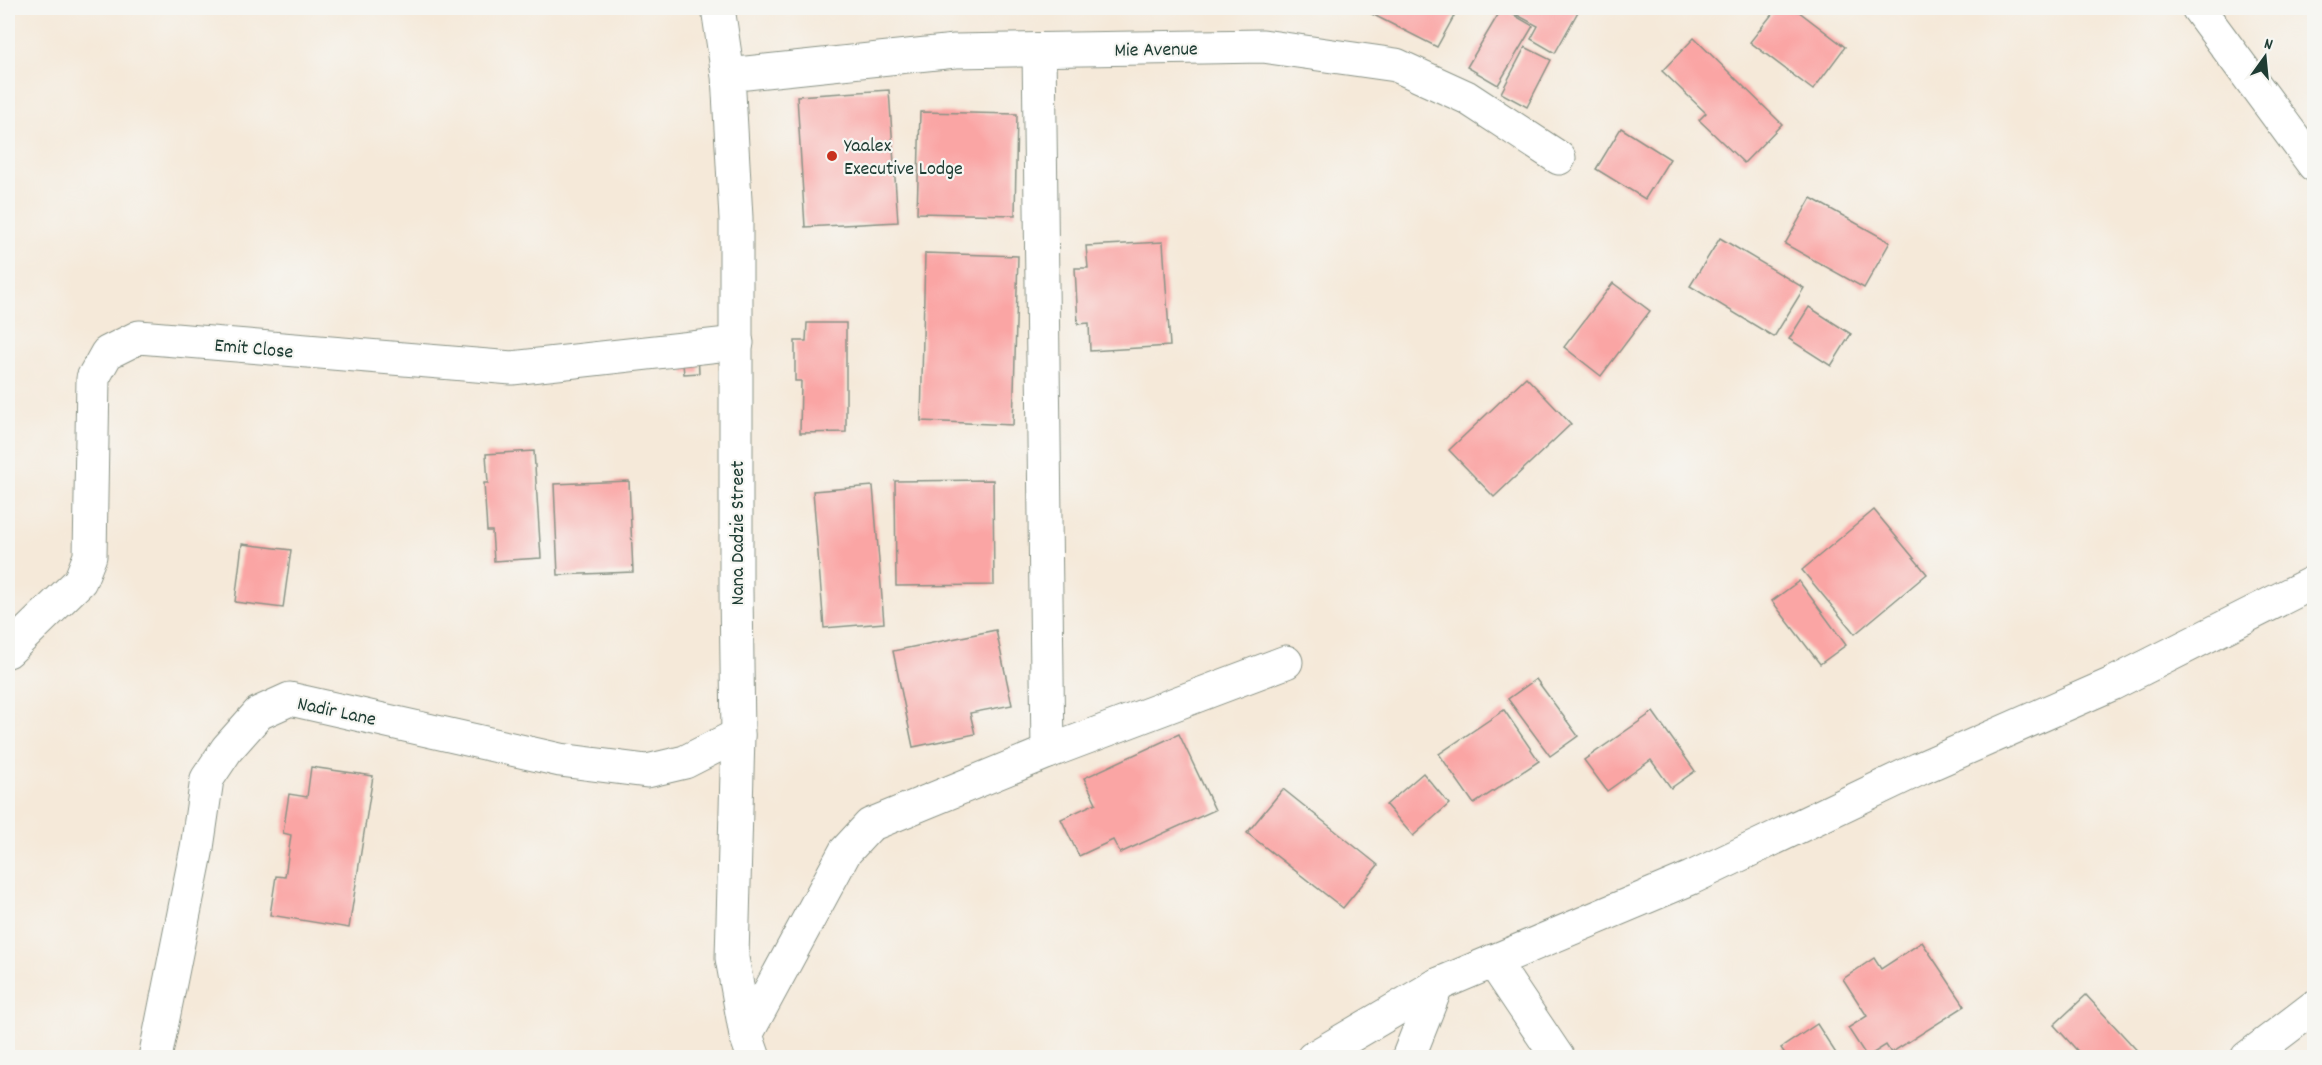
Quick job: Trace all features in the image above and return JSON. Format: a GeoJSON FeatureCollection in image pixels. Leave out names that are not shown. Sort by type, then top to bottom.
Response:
{"type":"FeatureCollection","features":[{"type":"Feature","properties":{"kind":"street","name":"Nana Dadzie Street"},"geometry":{"type":"LineString","coordinates":[[718,8],[728,75],[736,218],[738,735],[732,958],[750,1046]]}},
{"type":"Feature","properties":{"kind":"street"},"geometry":{"type":"LineString","coordinates":[[2198,8],[2314,165]]}},
{"type":"Feature","properties":{"kind":"street","name":"Mie Avenue"},"geometry":{"type":"LineString","coordinates":[[728,75],[955,51],[1263,46],[1396,65],[1466,97],[1559,158]]}},
{"type":"Feature","properties":{"kind":"street"},"geometry":{"type":"LineString","coordinates":[[1039,50],[1048,752]]}},
{"type":"Feature","properties":{"kind":"street","name":"Emit Close"},"geometry":{"type":"LineString","coordinates":[[8,651],[80,581],[90,556],[93,378],[107,353],[139,337],[512,368],[737,343]]}},
{"type":"Feature","properties":{"kind":"street"},"geometry":{"type":"LineString","coordinates":[[1313,1058],[1437,985],[1691,878],[1919,769],[2112,684],[2314,582]]}},
{"type":"Feature","properties":{"kind":"street"},"geometry":{"type":"LineString","coordinates":[[750,1046],[845,852],[870,825],[1048,752],[1286,663]]}},
{"type":"Feature","properties":{"kind":"street","name":"Nadir Lane"},"geometry":{"type":"LineString","coordinates":[[155,1058],[197,848],[207,779],[227,749],[259,712],[290,699],[560,760],[647,771],[685,762],[738,735]]}},
{"type":"Feature","properties":{"kind":"street"},"geometry":{"type":"LineString","coordinates":[[1493,961],[1558,1058]]}},
{"type":"Feature","properties":{"kind":"street"},"geometry":{"type":"LineString","coordinates":[[1408,1058],[1437,985]]}},
{"type":"Feature","properties":{"kind":"street"},"geometry":{"type":"LineString","coordinates":[[2247,1058],[2314,1007]]}},
{"type":"Feature","properties":{"kind":"building"},"geometry":{"type":"Polygon","coordinates":[[[1360,8],[1438,8],[1454,16],[1437,47],[1360,8]]]}},
{"type":"Feature","properties":{"kind":"building"},"geometry":{"type":"Polygon","coordinates":[[[1502,8],[1533,26],[1498,85],[1467,67],[1502,8]]]}},
{"type":"Feature","properties":{"kind":"building"},"geometry":{"type":"Polygon","coordinates":[[[1504,8],[1580,8],[1555,53],[1531,39],[1538,26],[1504,8]]]}},
{"type":"Feature","properties":{"kind":"building"},"geometry":{"type":"Polygon","coordinates":[[[1777,8],[1794,8],[1845,47],[1813,90],[1750,42],[1777,8]]]}},
{"type":"Feature","properties":{"kind":"building"},"geometry":{"type":"Polygon","coordinates":[[[1694,38],[1782,124],[1744,163],[1699,120],[1706,113],[1662,71],[1694,38]]]}},
{"type":"Feature","properties":{"kind":"building"},"geometry":{"type":"Polygon","coordinates":[[[1525,47],[1551,60],[1527,107],[1501,93],[1525,47]]]}},
{"type":"Feature","properties":{"kind":"building"},"geometry":{"type":"Polygon","coordinates":[[[889,90],[898,222],[805,227],[797,96],[889,90]]]}},
{"type":"Feature","properties":{"kind":"building"},"geometry":{"type":"Polygon","coordinates":[[[920,112],[1017,114],[1015,215],[917,213],[920,112]]]}},
{"type":"Feature","properties":{"kind":"building"},"geometry":{"type":"Polygon","coordinates":[[[1621,128],[1670,159],[1645,199],[1596,169],[1621,128]]]}},
{"type":"Feature","properties":{"kind":"building"},"geometry":{"type":"Polygon","coordinates":[[[1811,198],[1890,242],[1864,288],[1785,244],[1811,198]]]}},
{"type":"Feature","properties":{"kind":"building"},"geometry":{"type":"Polygon","coordinates":[[[1720,238],[1804,288],[1774,337],[1690,286],[1720,238]]]}},
{"type":"Feature","properties":{"kind":"building"},"geometry":{"type":"Polygon","coordinates":[[[1163,242],[1170,346],[1090,351],[1089,323],[1078,324],[1075,268],[1088,268],[1086,246],[1163,242]]]}},
{"type":"Feature","properties":{"kind":"building"},"geometry":{"type":"Polygon","coordinates":[[[925,253],[1018,256],[1013,425],[921,421],[925,253]]]}},
{"type":"Feature","properties":{"kind":"building"},"geometry":{"type":"Polygon","coordinates":[[[1613,283],[1650,311],[1601,376],[1564,347],[1613,283]]]}},
{"type":"Feature","properties":{"kind":"building"},"geometry":{"type":"Polygon","coordinates":[[[1809,307],[1851,334],[1831,366],[1789,339],[1809,307]]]}},
{"type":"Feature","properties":{"kind":"building"},"geometry":{"type":"Polygon","coordinates":[[[807,323],[846,323],[846,432],[800,433],[801,381],[795,381],[795,341],[806,341],[807,323]]]}},
{"type":"Feature","properties":{"kind":"building"},"geometry":{"type":"Polygon","coordinates":[[[698,353],[699,373],[684,374],[682,354],[698,353]]]}},
{"type":"Feature","properties":{"kind":"building"},"geometry":{"type":"Polygon","coordinates":[[[1526,377],[1571,424],[1494,497],[1449,450],[1526,377]]]}},
{"type":"Feature","properties":{"kind":"building"},"geometry":{"type":"Polygon","coordinates":[[[534,451],[541,558],[494,561],[492,531],[487,531],[484,483],[488,483],[486,454],[534,451]]]}},
{"type":"Feature","properties":{"kind":"building"},"geometry":{"type":"Polygon","coordinates":[[[993,480],[994,585],[896,586],[895,481],[993,480]]]}},
{"type":"Feature","properties":{"kind":"building"},"geometry":{"type":"Polygon","coordinates":[[[629,481],[633,572],[558,575],[554,484],[629,481]]]}},
{"type":"Feature","properties":{"kind":"building"},"geometry":{"type":"Polygon","coordinates":[[[873,486],[884,623],[824,628],[813,491],[873,486]]]}},
{"type":"Feature","properties":{"kind":"building"},"geometry":{"type":"Polygon","coordinates":[[[1874,510],[1927,574],[1855,634],[1802,570],[1874,510]]]}},
{"type":"Feature","properties":{"kind":"building"},"geometry":{"type":"Polygon","coordinates":[[[242,544],[291,550],[283,608],[235,602],[242,544]]]}},
{"type":"Feature","properties":{"kind":"building"},"geometry":{"type":"Polygon","coordinates":[[[1799,581],[1846,645],[1820,664],[1772,601],[1799,581]]]}},
{"type":"Feature","properties":{"kind":"building"},"geometry":{"type":"Polygon","coordinates":[[[996,630],[1012,705],[970,713],[975,734],[913,747],[893,651],[996,630]]]}},
{"type":"Feature","properties":{"kind":"building"},"geometry":{"type":"Polygon","coordinates":[[[1536,679],[1578,736],[1550,756],[1508,699],[1536,679]]]}},
{"type":"Feature","properties":{"kind":"building"},"geometry":{"type":"Polygon","coordinates":[[[1504,710],[1539,761],[1474,804],[1439,754],[1504,710]]]}},
{"type":"Feature","properties":{"kind":"building"},"geometry":{"type":"Polygon","coordinates":[[[1653,712],[1695,771],[1671,788],[1651,760],[1607,791],[1584,760],[1653,712]]]}},
{"type":"Feature","properties":{"kind":"building"},"geometry":{"type":"Polygon","coordinates":[[[1179,734],[1215,810],[1120,853],[1113,840],[1079,856],[1061,819],[1096,803],[1084,778],[1179,734]]]}},
{"type":"Feature","properties":{"kind":"building"},"geometry":{"type":"Polygon","coordinates":[[[311,767],[373,776],[349,928],[270,915],[276,876],[285,877],[291,835],[283,833],[289,794],[307,797],[311,767]]]}},
{"type":"Feature","properties":{"kind":"building"},"geometry":{"type":"Polygon","coordinates":[[[1423,773],[1449,804],[1413,836],[1386,805],[1423,773]]]}},
{"type":"Feature","properties":{"kind":"building"},"geometry":{"type":"Polygon","coordinates":[[[1283,789],[1378,865],[1343,908],[1247,833],[1283,789]]]}},
{"type":"Feature","properties":{"kind":"building"},"geometry":{"type":"Polygon","coordinates":[[[1922,942],[1965,1006],[1891,1053],[1886,1045],[1867,1057],[1848,1028],[1867,1016],[1843,979],[1874,958],[1881,969],[1922,942]]]}},
{"type":"Feature","properties":{"kind":"building"},"geometry":{"type":"Polygon","coordinates":[[[2086,995],[2144,1058],[2084,1058],[2054,1025],[2086,995]]]}},
{"type":"Feature","properties":{"kind":"building"},"geometry":{"type":"Polygon","coordinates":[[[1817,1024],[1839,1058],[1788,1058],[1781,1048],[1817,1024]]]}},
{"type":"Feature","properties":{"kind":"place","name":"Yaalex Executive Lodge"},"geometry":{"type":"Point","coordinates":[832,156]}}]}
